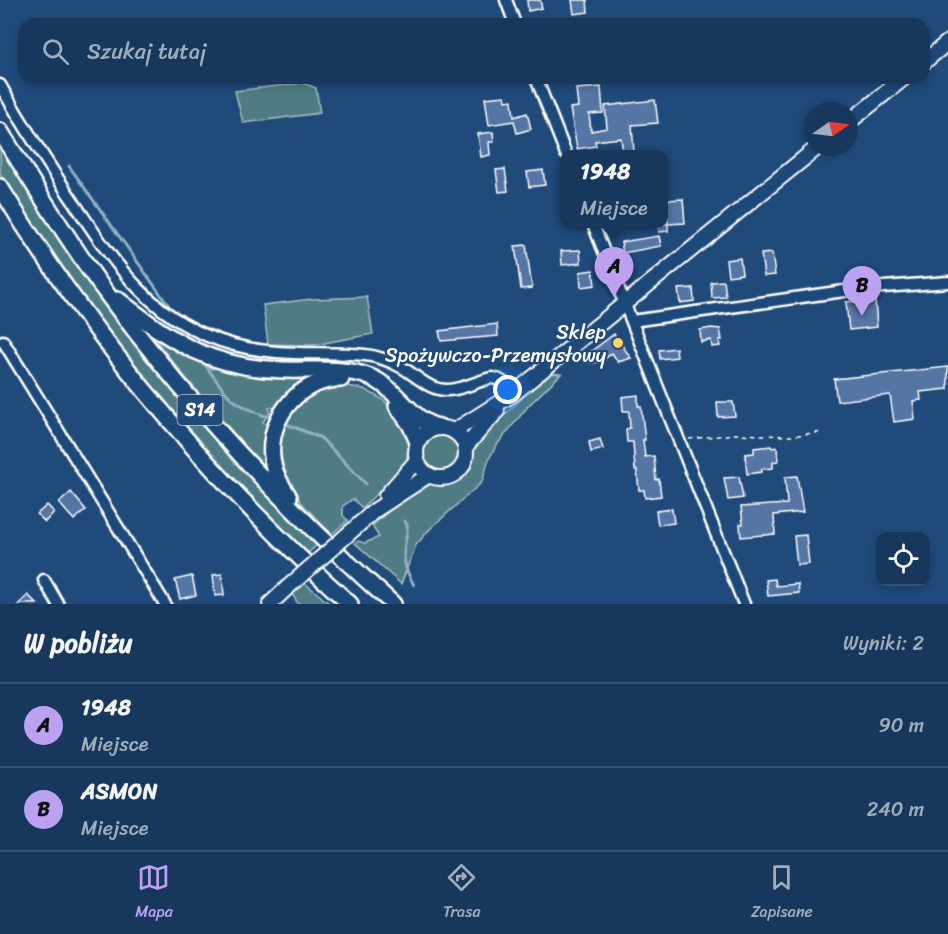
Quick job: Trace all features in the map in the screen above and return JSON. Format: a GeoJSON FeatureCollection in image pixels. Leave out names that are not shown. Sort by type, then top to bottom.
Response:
{"type":"FeatureCollection","features":[{"type":"Feature","properties":{"kind":"highway","name":"S14"},"geometry":{"type":"LineString","coordinates":[[0,131],[59,224],[146,345],[218,431],[312,529],[393,604]]}},
{"type":"Feature","properties":{"kind":"highway","name":"S14"},"geometry":{"type":"LineString","coordinates":[[0,187],[62,280],[121,360],[157,404],[236,494],[350,604]]}},
{"type":"Feature","properties":{"kind":"highway"},"geometry":{"type":"LineString","coordinates":[[98,281],[165,336],[205,356],[252,368],[349,372],[365,375],[382,382],[426,423],[446,429]]}},
{"type":"Feature","properties":{"kind":"highway"},"geometry":{"type":"LineString","coordinates":[[312,529],[278,479],[272,455],[272,442],[279,419],[285,408],[300,392],[322,381],[352,378],[364,381],[386,393],[396,404],[410,424],[418,442]]}},
{"type":"Feature","properties":{"kind":"highway"},"geometry":{"type":"LineString","coordinates":[[334,590],[344,604]]}},
{"type":"Feature","properties":{"kind":"main road"},"geometry":{"type":"LineString","coordinates":[[930,57],[948,42]]}},
{"type":"Feature","properties":{"kind":"main road"},"geometry":{"type":"LineString","coordinates":[[858,115],[896,84]]}},
{"type":"Feature","properties":{"kind":"main road"},"geometry":{"type":"LineString","coordinates":[[466,446],[511,396],[807,156]]}},
{"type":"Feature","properties":{"kind":"main road"},"geometry":{"type":"LineString","coordinates":[[446,429],[460,435],[466,446],[466,458],[458,472],[443,478],[429,475],[422,468],[417,460],[418,442],[426,433],[446,429],[511,396]]}},
{"type":"Feature","properties":{"kind":"main road"},"geometry":{"type":"LineString","coordinates":[[374,512],[417,460]]}},
{"type":"Feature","properties":{"kind":"main road"},"geometry":{"type":"LineString","coordinates":[[270,604],[374,512],[429,475]]}},
{"type":"Feature","properties":{"kind":"street"},"geometry":{"type":"LineString","coordinates":[[506,0],[513,18]]}},
{"type":"Feature","properties":{"kind":"street"},"geometry":{"type":"LineString","coordinates":[[538,84],[564,150]]}},
{"type":"Feature","properties":{"kind":"street"},"geometry":{"type":"LineString","coordinates":[[0,86],[37,147],[97,237],[132,284],[162,310],[192,329],[232,345],[267,352],[366,355],[403,368],[432,387],[448,390],[498,378],[505,384],[511,396]]}},
{"type":"Feature","properties":{"kind":"street"},"geometry":{"type":"LineString","coordinates":[[595,228],[744,604]]}},
{"type":"Feature","properties":{"kind":"street"},"geometry":{"type":"LineString","coordinates":[[632,321],[858,289],[948,282]]}},
{"type":"Feature","properties":{"kind":"street"},"geometry":{"type":"LineString","coordinates":[[3,341],[165,604]]}},
{"type":"Feature","properties":{"kind":"street"},"geometry":{"type":"LineString","coordinates":[[44,580],[58,604]]}},
{"type":"Feature","properties":{"kind":"path"},"geometry":{"type":"LineString","coordinates":[[679,440],[736,434],[791,436],[823,432]]}},
{"type":"Feature","properties":{"kind":"green space"},"geometry":{"type":"Polygon","coordinates":[[[306,84],[316,88],[320,113],[243,123],[235,91],[306,84]]]}},
{"type":"Feature","properties":{"kind":"green space"},"geometry":{"type":"Polygon","coordinates":[[[0,145],[70,252],[146,355],[229,452],[318,544],[307,554],[241,489],[188,430],[141,375],[95,315],[0,174],[0,145]]]}},
{"type":"Feature","properties":{"kind":"green space"},"geometry":{"type":"Polygon","coordinates":[[[367,297],[373,334],[314,345],[268,344],[263,305],[312,299],[367,297]]]}},
{"type":"Feature","properties":{"kind":"green space"},"geometry":{"type":"Polygon","coordinates":[[[155,336],[212,369],[219,366],[305,377],[284,396],[276,407],[269,408],[270,412],[263,422],[266,424],[265,461],[261,464],[233,433],[180,371],[155,336]]]}},
{"type":"Feature","properties":{"kind":"green space"},"geometry":{"type":"Polygon","coordinates":[[[549,373],[561,374],[529,405],[496,446],[489,459],[482,482],[430,529],[416,545],[401,584],[355,543],[358,541],[365,543],[379,537],[372,526],[402,499],[425,484],[444,486],[465,474],[471,464],[475,442],[549,373]]]}},
{"type":"Feature","properties":{"kind":"green space"},"geometry":{"type":"Polygon","coordinates":[[[342,385],[364,389],[384,400],[401,421],[409,436],[406,465],[362,508],[353,499],[343,506],[343,516],[348,520],[332,534],[293,491],[282,471],[277,449],[279,437],[293,409],[304,398],[325,388],[342,385]]]}},
{"type":"Feature","properties":{"kind":"green space"},"geometry":{"type":"Polygon","coordinates":[[[442,434],[455,440],[461,453],[455,466],[442,472],[429,466],[423,453],[429,440],[442,434]]]}},
{"type":"Feature","properties":{"kind":"green space"},"geometry":{"type":"Polygon","coordinates":[[[305,583],[330,604],[298,604],[292,594],[305,583]]]}},
{"type":"Feature","properties":{"kind":"building"},"geometry":{"type":"Polygon","coordinates":[[[527,0],[540,0],[542,8],[528,11],[527,0]]]}},
{"type":"Feature","properties":{"kind":"building"},"geometry":{"type":"Polygon","coordinates":[[[572,0],[587,0],[588,12],[574,14],[572,0]]]}},
{"type":"Feature","properties":{"kind":"building"},"geometry":{"type":"Polygon","coordinates":[[[601,87],[603,113],[589,114],[591,131],[607,128],[605,106],[655,100],[658,123],[632,125],[634,150],[622,150],[621,138],[595,141],[596,146],[577,149],[570,108],[578,107],[576,89],[601,87]]]}},
{"type":"Feature","properties":{"kind":"building"},"geometry":{"type":"Polygon","coordinates":[[[505,96],[506,101],[512,100],[514,117],[527,113],[531,129],[517,133],[514,121],[489,125],[485,98],[505,96]]]}},
{"type":"Feature","properties":{"kind":"building"},"geometry":{"type":"Polygon","coordinates":[[[493,132],[494,142],[489,142],[490,155],[481,157],[478,134],[493,132]]]}},
{"type":"Feature","properties":{"kind":"building"},"geometry":{"type":"Polygon","coordinates":[[[505,169],[508,191],[499,192],[496,170],[505,169]]]}},
{"type":"Feature","properties":{"kind":"building"},"geometry":{"type":"Polygon","coordinates":[[[543,170],[545,185],[529,187],[527,172],[543,170]]]}},
{"type":"Feature","properties":{"kind":"building"},"geometry":{"type":"Polygon","coordinates":[[[683,199],[685,223],[668,224],[668,200],[683,199]]]}},
{"type":"Feature","properties":{"kind":"building"},"geometry":{"type":"Polygon","coordinates":[[[658,228],[668,228],[668,231],[659,232],[658,228]]]}},
{"type":"Feature","properties":{"kind":"building"},"geometry":{"type":"Polygon","coordinates":[[[659,236],[661,246],[623,253],[621,242],[659,236]]]}},
{"type":"Feature","properties":{"kind":"building"},"geometry":{"type":"Polygon","coordinates":[[[526,245],[532,288],[521,289],[515,246],[526,245]]]}},
{"type":"Feature","properties":{"kind":"building"},"geometry":{"type":"Polygon","coordinates":[[[580,250],[581,263],[562,265],[561,251],[580,250]]]}},
{"type":"Feature","properties":{"kind":"building"},"geometry":{"type":"Polygon","coordinates":[[[772,253],[775,275],[764,276],[761,254],[772,253]]]}},
{"type":"Feature","properties":{"kind":"building"},"geometry":{"type":"Polygon","coordinates":[[[740,258],[742,274],[728,276],[726,260],[740,258]]]}},
{"type":"Feature","properties":{"kind":"building"},"geometry":{"type":"Polygon","coordinates":[[[593,270],[595,285],[581,287],[580,272],[593,270]]]}},
{"type":"Feature","properties":{"kind":"building"},"geometry":{"type":"Polygon","coordinates":[[[724,281],[726,297],[712,298],[711,282],[724,281]]]}},
{"type":"Feature","properties":{"kind":"building"},"geometry":{"type":"Polygon","coordinates":[[[693,288],[694,301],[680,303],[678,289],[693,288]]]}},
{"type":"Feature","properties":{"kind":"building"},"geometry":{"type":"Polygon","coordinates":[[[875,299],[877,327],[849,330],[846,302],[875,299]]]}},
{"type":"Feature","properties":{"kind":"building"},"geometry":{"type":"Polygon","coordinates":[[[497,324],[498,336],[441,341],[439,331],[497,324]]]}},
{"type":"Feature","properties":{"kind":"building"},"geometry":{"type":"Polygon","coordinates":[[[720,329],[722,340],[719,340],[720,346],[712,347],[711,340],[701,342],[700,330],[720,329]]]}},
{"type":"Feature","properties":{"kind":"building"},"geometry":{"type":"Polygon","coordinates":[[[614,334],[631,358],[618,362],[612,353],[601,362],[590,363],[585,356],[614,334]]]}},
{"type":"Feature","properties":{"kind":"building"},"geometry":{"type":"Polygon","coordinates":[[[676,348],[677,357],[660,359],[659,350],[676,348]]]}},
{"type":"Feature","properties":{"kind":"building"},"geometry":{"type":"Polygon","coordinates":[[[948,367],[948,389],[920,392],[921,400],[913,401],[915,419],[894,422],[890,395],[837,401],[834,379],[948,367]]]}},
{"type":"Feature","properties":{"kind":"building"},"geometry":{"type":"Polygon","coordinates":[[[638,395],[645,440],[643,440],[645,457],[654,456],[656,480],[659,479],[661,496],[645,498],[644,490],[639,490],[633,442],[627,442],[626,429],[630,428],[629,411],[623,411],[622,397],[638,395]]]}},
{"type":"Feature","properties":{"kind":"building"},"geometry":{"type":"Polygon","coordinates":[[[717,402],[733,402],[735,416],[718,417],[717,402]]]}},
{"type":"Feature","properties":{"kind":"building"},"geometry":{"type":"Polygon","coordinates":[[[600,439],[603,449],[591,452],[589,442],[600,439]]]}},
{"type":"Feature","properties":{"kind":"building"},"geometry":{"type":"Polygon","coordinates":[[[771,446],[772,448],[777,447],[778,461],[773,462],[773,468],[747,474],[745,454],[754,453],[754,448],[771,446]]]}},
{"type":"Feature","properties":{"kind":"building"},"geometry":{"type":"Polygon","coordinates":[[[797,476],[803,512],[774,515],[775,534],[741,537],[740,524],[743,524],[741,507],[787,504],[785,477],[797,476]]]}},
{"type":"Feature","properties":{"kind":"building"},"geometry":{"type":"Polygon","coordinates":[[[739,477],[743,498],[728,500],[724,478],[739,477]]]}},
{"type":"Feature","properties":{"kind":"building"},"geometry":{"type":"Polygon","coordinates":[[[71,492],[86,510],[74,520],[59,503],[71,492]]]}},
{"type":"Feature","properties":{"kind":"building"},"geometry":{"type":"Polygon","coordinates":[[[47,505],[54,512],[45,522],[37,514],[47,505]]]}},
{"type":"Feature","properties":{"kind":"building"},"geometry":{"type":"Polygon","coordinates":[[[672,509],[674,523],[658,525],[656,511],[672,509]]]}},
{"type":"Feature","properties":{"kind":"building"},"geometry":{"type":"Polygon","coordinates":[[[806,535],[809,564],[797,565],[794,536],[806,535]]]}},
{"type":"Feature","properties":{"kind":"building"},"geometry":{"type":"Polygon","coordinates":[[[222,574],[224,595],[215,596],[213,575],[222,574]]]}},
{"type":"Feature","properties":{"kind":"building"},"geometry":{"type":"Polygon","coordinates":[[[192,576],[196,595],[180,599],[175,580],[192,576]]]}},
{"type":"Feature","properties":{"kind":"building"},"geometry":{"type":"Polygon","coordinates":[[[775,579],[776,586],[798,584],[799,593],[768,596],[766,580],[775,579]]]}},
{"type":"Feature","properties":{"kind":"building"},"geometry":{"type":"Polygon","coordinates":[[[28,595],[37,604],[19,604],[28,595]]]}},
{"type":"Feature","properties":{"kind":"waterway"},"geometry":{"type":"LineString","coordinates":[[69,166],[169,306]]}},
{"type":"Feature","properties":{"kind":"waterway"},"geometry":{"type":"LineString","coordinates":[[206,366],[231,398],[268,417]]}},
{"type":"Feature","properties":{"kind":"waterway"},"geometry":{"type":"LineString","coordinates":[[284,423],[321,438],[366,484]]}},
{"type":"Feature","properties":{"kind":"waterway"},"geometry":{"type":"LineString","coordinates":[[404,521],[407,524],[404,560],[414,585]]}},
{"type":"Feature","properties":{"kind":"place","name":"1948"},"geometry":{"type":"Point","coordinates":[614,297]}},
{"type":"Feature","properties":{"kind":"place","name":"ASMON"},"geometry":{"type":"Point","coordinates":[862,316]}},
{"type":"Feature","properties":{"kind":"place","name":"Sklep Spożywczo-Przemysłowy"},"geometry":{"type":"Point","coordinates":[618,343]}}]}
